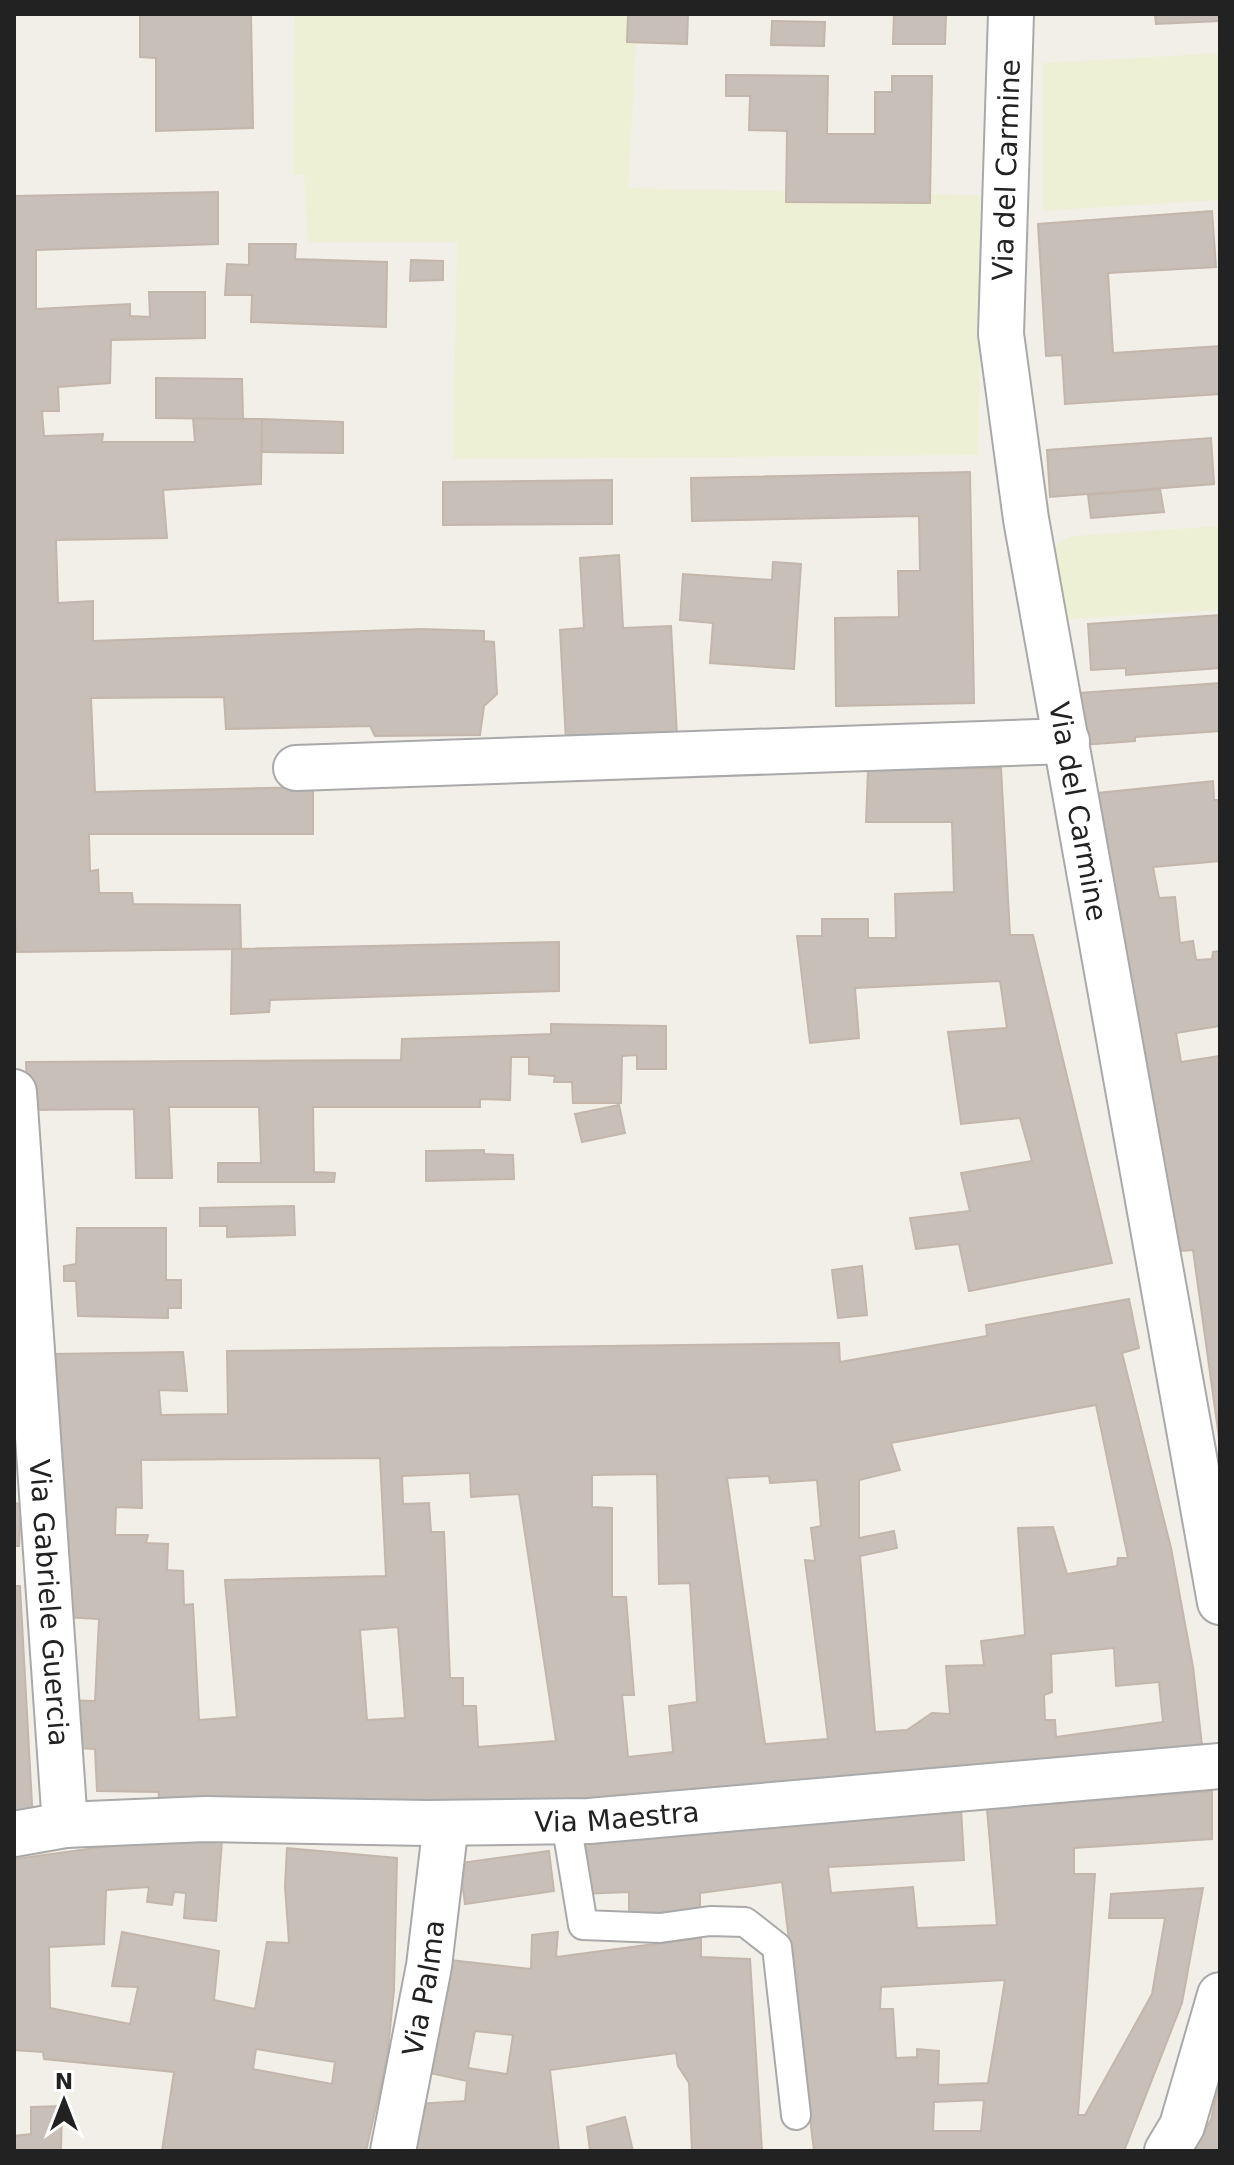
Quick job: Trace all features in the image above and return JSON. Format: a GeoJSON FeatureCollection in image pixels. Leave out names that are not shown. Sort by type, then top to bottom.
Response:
{"type":"FeatureCollection","features":[{"type":"Feature","properties":{"kind":"street","name":"Via del Carmine"},"geometry":{"type":"LineString","coordinates":[[1011,14],[1001,334],[1026,519],[1220,1602]]}},
{"type":"Feature","properties":{"kind":"street"},"geometry":{"type":"LineString","coordinates":[[296,768],[1067,741]]}},
{"type":"Feature","properties":{"kind":"street","name":"Via Gabriele Guercia"},"geometry":{"type":"LineString","coordinates":[[14,1092],[65,1825]]}},
{"type":"Feature","properties":{"kind":"street","name":"Via Maestra"},"geometry":{"type":"LineString","coordinates":[[14,1834],[65,1825],[205,1819],[566,1822],[1220,1766]]}},
{"type":"Feature","properties":{"kind":"street","name":"Via Palma"},"geometry":{"type":"LineString","coordinates":[[393,2151],[429,1966],[446,1823]]}},
{"type":"Feature","properties":{"kind":"street"},"geometry":{"type":"LineString","coordinates":[[1167,2151],[1182,2126],[1220,1995]]}},
{"type":"Feature","properties":{"kind":"lane"},"geometry":{"type":"LineString","coordinates":[[566,1822],[583,1925],[660,1928],[710,1921],[745,1922],[777,1947],[796,2115]]}},
{"type":"Feature","properties":{"kind":"green space"},"geometry":{"type":"Polygon","coordinates":[[[295,14],[638,14],[628,188],[980,195],[979,455],[453,459],[457,242],[308,242],[304,174],[293,175],[295,14]]]}},
{"type":"Feature","properties":{"kind":"green space"},"geometry":{"type":"Polygon","coordinates":[[[1220,53],[1220,200],[1043,211],[1043,63],[1220,53]]]}},
{"type":"Feature","properties":{"kind":"green space"},"geometry":{"type":"Polygon","coordinates":[[[1220,526],[1220,610],[1056,620],[1052,552],[1060,542],[1072,536],[1220,526]]]}},
{"type":"Feature","properties":{"kind":"building"},"geometry":{"type":"Polygon","coordinates":[[[140,14],[251,14],[253,128],[156,131],[156,58],[140,57],[140,14]]]}},
{"type":"Feature","properties":{"kind":"building"},"geometry":{"type":"Polygon","coordinates":[[[628,14],[688,14],[687,44],[627,42],[628,14]]]}},
{"type":"Feature","properties":{"kind":"building"},"geometry":{"type":"Polygon","coordinates":[[[894,14],[946,14],[945,44],[893,44],[894,14]]]}},
{"type":"Feature","properties":{"kind":"building"},"geometry":{"type":"Polygon","coordinates":[[[1155,14],[1220,14],[1220,21],[1156,24],[1155,14]]]}},
{"type":"Feature","properties":{"kind":"building"},"geometry":{"type":"Polygon","coordinates":[[[772,21],[825,22],[824,46],[771,45],[772,21]]]}},
{"type":"Feature","properties":{"kind":"building"},"geometry":{"type":"Polygon","coordinates":[[[726,75],[828,76],[827,134],[875,134],[875,92],[892,92],[892,76],[932,76],[930,203],[786,202],[787,131],[749,130],[750,96],[726,96],[726,75]]]}},
{"type":"Feature","properties":{"kind":"building"},"geometry":{"type":"Polygon","coordinates":[[[218,192],[218,244],[36,250],[36,309],[130,304],[130,316],[150,317],[149,292],[205,292],[205,338],[111,340],[110,383],[58,387],[59,411],[42,411],[44,436],[103,434],[102,442],[195,442],[193,418],[262,419],[261,484],[163,490],[167,538],[56,540],[58,603],[93,601],[93,641],[421,629],[484,631],[484,641],[494,642],[497,694],[484,706],[480,735],[375,736],[370,726],[226,729],[224,697],[91,698],[95,792],[313,787],[313,834],[89,834],[90,871],[98,870],[99,893],[132,893],[133,904],[240,905],[241,949],[17,952],[14,905],[14,196],[218,192]]]}},
{"type":"Feature","properties":{"kind":"building"},"geometry":{"type":"Polygon","coordinates":[[[1212,211],[1216,267],[1108,273],[1113,353],[1220,346],[1220,394],[1065,404],[1062,355],[1046,356],[1038,224],[1212,211]]]}},
{"type":"Feature","properties":{"kind":"building"},"geometry":{"type":"Polygon","coordinates":[[[249,244],[296,244],[295,259],[387,262],[386,327],[251,322],[252,295],[225,295],[227,264],[249,265],[249,244]]]}},
{"type":"Feature","properties":{"kind":"building"},"geometry":{"type":"Polygon","coordinates":[[[411,260],[443,261],[443,280],[410,281],[411,260]]]}},
{"type":"Feature","properties":{"kind":"building"},"geometry":{"type":"Polygon","coordinates":[[[156,378],[242,379],[243,419],[156,418],[156,378]]]}},
{"type":"Feature","properties":{"kind":"building"},"geometry":{"type":"Polygon","coordinates":[[[262,419],[343,422],[343,453],[262,452],[262,419]]]}},
{"type":"Feature","properties":{"kind":"building"},"geometry":{"type":"Polygon","coordinates":[[[1211,438],[1214,484],[1050,497],[1047,450],[1211,438]]]}},
{"type":"Feature","properties":{"kind":"building"},"geometry":{"type":"Polygon","coordinates":[[[970,472],[974,703],[836,706],[835,618],[899,617],[898,571],[920,571],[919,516],[692,521],[691,478],[970,472]]]}},
{"type":"Feature","properties":{"kind":"building"},"geometry":{"type":"Polygon","coordinates":[[[612,480],[612,524],[443,525],[443,482],[612,480]]]}},
{"type":"Feature","properties":{"kind":"building"},"geometry":{"type":"Polygon","coordinates":[[[1160,489],[1164,512],[1091,518],[1088,495],[1160,489]]]}},
{"type":"Feature","properties":{"kind":"building"},"geometry":{"type":"Polygon","coordinates":[[[619,555],[623,628],[671,626],[677,735],[566,741],[560,630],[584,628],[580,558],[619,555]]]}},
{"type":"Feature","properties":{"kind":"building"},"geometry":{"type":"Polygon","coordinates":[[[773,562],[801,564],[794,669],[710,663],[713,623],[680,620],[683,574],[772,580],[773,562]]]}},
{"type":"Feature","properties":{"kind":"building"},"geometry":{"type":"Polygon","coordinates":[[[1220,615],[1220,668],[1126,675],[1126,668],[1091,670],[1088,624],[1220,615]]]}},
{"type":"Feature","properties":{"kind":"building"},"geometry":{"type":"Polygon","coordinates":[[[1220,683],[1220,731],[1135,737],[1135,741],[1082,745],[1079,693],[1220,683]]]}},
{"type":"Feature","properties":{"kind":"building"},"geometry":{"type":"Polygon","coordinates":[[[1001,768],[1010,935],[1033,935],[1112,1263],[969,1291],[959,1244],[916,1249],[910,1218],[970,1211],[961,1173],[1032,1161],[1020,1118],[961,1124],[948,1032],[1007,1028],[1000,981],[855,988],[859,1038],[810,1043],[797,936],[822,936],[822,919],[868,919],[868,938],[896,938],[895,894],[954,892],[952,822],[866,822],[868,770],[1001,768]]]}},
{"type":"Feature","properties":{"kind":"building"},"geometry":{"type":"Polygon","coordinates":[[[1213,781],[1214,800],[1220,800],[1220,861],[1153,867],[1159,898],[1175,897],[1180,943],[1193,941],[1196,960],[1212,959],[1213,952],[1220,951],[1220,1026],[1176,1033],[1181,1062],[1220,1056],[1220,1445],[1193,1250],[1166,1252],[1133,1052],[1098,793],[1213,781]]]}},
{"type":"Feature","properties":{"kind":"building"},"geometry":{"type":"Polygon","coordinates":[[[559,942],[559,991],[270,1000],[269,1012],[231,1014],[232,949],[559,942]]]}},
{"type":"Feature","properties":{"kind":"building"},"geometry":{"type":"Polygon","coordinates":[[[551,1024],[666,1026],[666,1069],[637,1069],[637,1055],[622,1056],[621,1103],[573,1103],[572,1082],[554,1082],[555,1076],[529,1074],[529,1057],[511,1057],[510,1100],[480,1099],[480,1107],[313,1107],[314,1172],[335,1173],[334,1182],[218,1182],[218,1163],[261,1163],[259,1107],[169,1107],[172,1178],[136,1178],[134,1109],[28,1110],[26,1062],[401,1060],[402,1039],[551,1034],[551,1024]]]}},
{"type":"Feature","properties":{"kind":"building"},"geometry":{"type":"Polygon","coordinates":[[[619,1105],[625,1133],[582,1142],[575,1114],[619,1105]]]}},
{"type":"Feature","properties":{"kind":"building"},"geometry":{"type":"Polygon","coordinates":[[[484,1150],[484,1154],[513,1155],[514,1179],[426,1181],[426,1151],[484,1150]]]}},
{"type":"Feature","properties":{"kind":"building"},"geometry":{"type":"Polygon","coordinates":[[[294,1206],[295,1235],[227,1237],[227,1226],[200,1226],[200,1208],[294,1206]]]}},
{"type":"Feature","properties":{"kind":"building"},"geometry":{"type":"Polygon","coordinates":[[[77,1228],[166,1228],[166,1280],[181,1280],[181,1308],[168,1308],[168,1318],[78,1316],[76,1281],[64,1281],[64,1266],[76,1264],[77,1228]]]}},
{"type":"Feature","properties":{"kind":"building"},"geometry":{"type":"Polygon","coordinates":[[[862,1266],[867,1315],[838,1318],[832,1270],[862,1266]]]}},
{"type":"Feature","properties":{"kind":"building"},"geometry":{"type":"Polygon","coordinates":[[[1129,1299],[1139,1348],[1122,1353],[1171,1548],[1193,1667],[1202,1745],[684,1797],[413,1806],[158,1804],[159,1792],[97,1791],[95,1749],[60,1747],[63,1700],[95,1701],[99,1619],[63,1617],[52,1354],[183,1352],[187,1391],[159,1390],[161,1415],[228,1414],[227,1351],[839,1343],[840,1362],[987,1336],[986,1325],[1129,1299]],[[1096,1405],[891,1443],[900,1470],[859,1480],[859,1538],[894,1531],[897,1548],[860,1556],[875,1732],[907,1730],[932,1713],[950,1714],[946,1666],[984,1665],[981,1641],[1025,1635],[1018,1528],[1053,1527],[1067,1574],[1117,1566],[1118,1558],[1128,1558],[1096,1405]],[[380,1458],[141,1460],[142,1508],[116,1507],[115,1535],[148,1535],[146,1543],[168,1544],[167,1570],[183,1571],[184,1605],[193,1604],[199,1720],[237,1717],[225,1580],[386,1576],[380,1458]],[[470,1473],[402,1476],[403,1504],[429,1503],[431,1532],[444,1532],[450,1678],[463,1678],[463,1706],[476,1706],[478,1747],[556,1741],[519,1494],[471,1497],[470,1473]],[[657,1474],[592,1475],[592,1507],[612,1508],[612,1597],[626,1597],[634,1695],[622,1695],[628,1757],[673,1752],[669,1706],[697,1702],[690,1583],[659,1584],[657,1474]],[[769,1476],[727,1478],[765,1744],[828,1739],[805,1560],[815,1561],[811,1528],[821,1526],[817,1480],[770,1483],[769,1476]],[[398,1627],[360,1630],[367,1720],[405,1718],[398,1627]],[[1114,1648],[1051,1654],[1052,1692],[1044,1695],[1045,1720],[1055,1720],[1056,1737],[1163,1722],[1159,1682],[1116,1686],[1114,1648]]]}},
{"type":"Feature","properties":{"kind":"building"},"geometry":{"type":"Polygon","coordinates":[[[14,1503],[21,1504],[19,1546],[14,1546],[14,1503]]]}},
{"type":"Feature","properties":{"kind":"building"},"geometry":{"type":"Polygon","coordinates":[[[14,1586],[20,1586],[33,1822],[14,1825],[14,1586]]]}},
{"type":"Feature","properties":{"kind":"building"},"geometry":{"type":"Polygon","coordinates":[[[1212,1791],[1212,1839],[1074,1848],[1074,1874],[1095,1874],[1078,2115],[1085,2115],[1152,1994],[1165,1918],[1109,1918],[1111,1894],[1203,1888],[1182,2003],[1124,2151],[814,2151],[782,1882],[700,1893],[700,1915],[629,1923],[629,1892],[581,1894],[575,1843],[961,1809],[964,1860],[828,1867],[831,1893],[913,1887],[917,1928],[997,1925],[987,1809],[1212,1791]],[[1005,1980],[881,1987],[880,2009],[893,2009],[896,2058],[917,2057],[917,2049],[939,2051],[938,2085],[988,2083],[1005,1980]],[[984,2100],[934,2102],[933,2131],[981,2131],[984,2100]]]}},
{"type":"Feature","properties":{"kind":"building"},"geometry":{"type":"Polygon","coordinates":[[[222,1840],[216,1921],[184,1918],[186,1893],[174,1892],[172,1905],[147,1902],[149,1887],[106,1890],[104,1944],[49,1947],[50,2008],[130,2024],[138,1987],[112,1986],[122,1932],[219,1951],[214,2000],[255,2009],[267,1942],[289,1943],[285,1886],[287,1848],[397,1858],[394,1990],[387,2059],[366,2151],[162,2151],[174,2072],[44,2059],[43,2052],[14,2050],[14,1859],[132,1843],[222,1840]],[[256,2049],[253,2069],[332,2084],[335,2062],[256,2049]]]}},
{"type":"Feature","properties":{"kind":"building"},"geometry":{"type":"Polygon","coordinates":[[[549,1851],[554,1891],[465,1904],[460,1863],[549,1851]]]}},
{"type":"Feature","properties":{"kind":"building"},"geometry":{"type":"Polygon","coordinates":[[[558,1932],[556,1957],[701,1938],[701,1957],[750,1959],[762,2151],[692,2151],[689,2083],[678,2066],[676,2053],[550,2070],[559,2151],[415,2151],[417,2104],[465,2101],[467,2081],[416,2070],[442,1959],[531,1969],[532,1935],[558,1932]],[[475,2031],[468,2068],[507,2074],[513,2035],[475,2031]]]}},
{"type":"Feature","properties":{"kind":"building"},"geometry":{"type":"Polygon","coordinates":[[[1220,2077],[1220,2151],[1192,2151],[1211,2120],[1220,2077]]]}},
{"type":"Feature","properties":{"kind":"building"},"geometry":{"type":"Polygon","coordinates":[[[62,2106],[61,2151],[14,2151],[14,2136],[31,2134],[31,2107],[62,2106]]]}},
{"type":"Feature","properties":{"kind":"building"},"geometry":{"type":"Polygon","coordinates":[[[625,2117],[633,2151],[590,2151],[587,2127],[625,2117]]]}}]}
